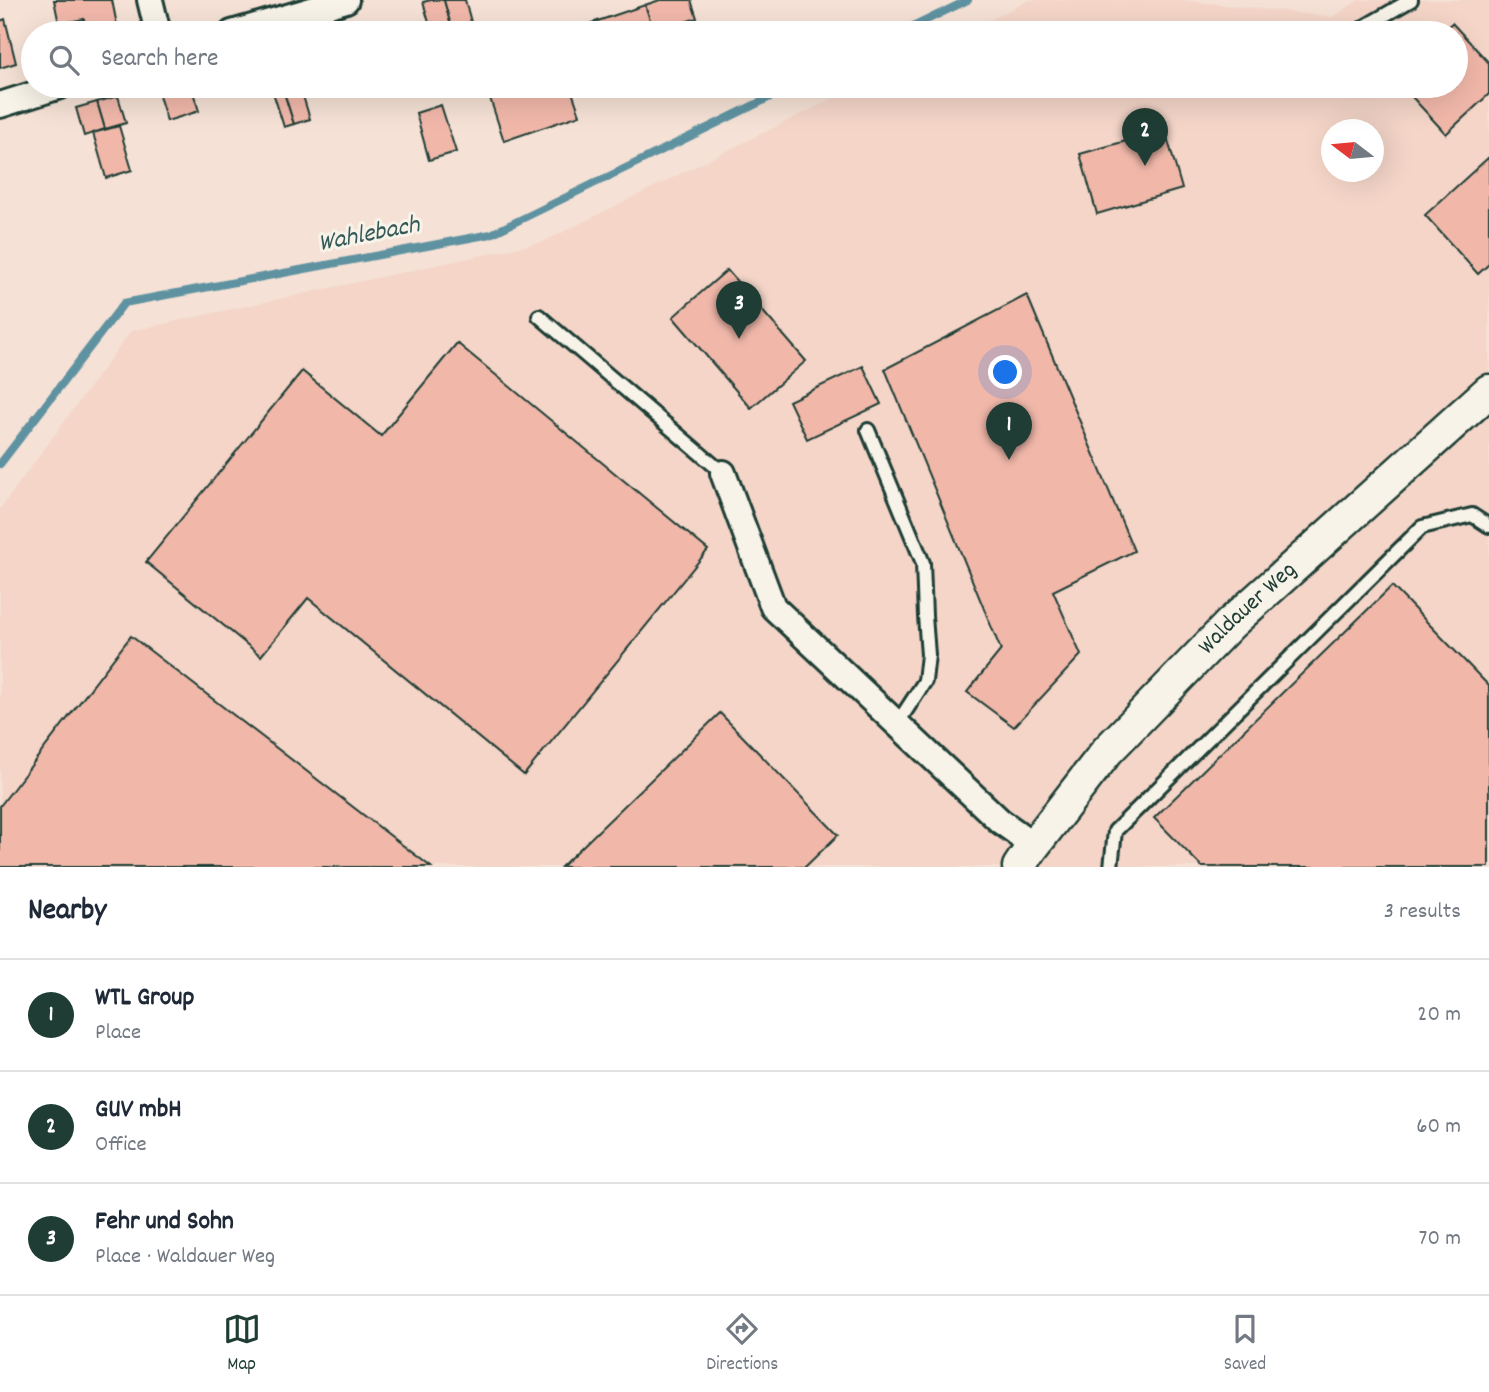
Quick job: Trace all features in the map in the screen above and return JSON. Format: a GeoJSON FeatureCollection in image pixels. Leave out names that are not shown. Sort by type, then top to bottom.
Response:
{"type":"FeatureCollection","features":[{"type":"Feature","properties":{"kind":"street"},"geometry":{"type":"LineString","coordinates":[[150,0],[155,21]]}},
{"type":"Feature","properties":{"kind":"street"},"geometry":{"type":"LineString","coordinates":[[273,21],[346,0]]}},
{"type":"Feature","properties":{"kind":"street"},"geometry":{"type":"LineString","coordinates":[[0,105],[22,98]]}},
{"type":"Feature","properties":{"kind":"street","name":"Waldauer Weg"},"geometry":{"type":"LineString","coordinates":[[1025,858],[1107,751],[1230,624],[1489,391]]}},
{"type":"Feature","properties":{"kind":"street","name":"Waldauer Weg"},"geometry":{"type":"LineString","coordinates":[[723,473],[773,607],[1000,821],[1017,833],[1025,858]]}},
{"type":"Feature","properties":{"kind":"lane"},"geometry":{"type":"LineString","coordinates":[[1374,21],[1411,0]]}},
{"type":"Feature","properties":{"kind":"lane"},"geometry":{"type":"LineString","coordinates":[[539,316],[723,473]]}},
{"type":"Feature","properties":{"kind":"lane"},"geometry":{"type":"LineString","coordinates":[[868,430],[923,563],[928,655],[925,681],[897,724]]}},
{"type":"Feature","properties":{"kind":"lane"},"geometry":{"type":"LineString","coordinates":[[1111,867],[1115,831],[1422,527],[1472,515],[1489,526]]}},
{"type":"Feature","properties":{"kind":"shaded area"},"geometry":{"type":"Polygon","coordinates":[[[1030,0],[1179,0],[1333,17],[1359,0],[1489,0],[1489,867],[0,867],[0,509],[131,331],[543,242],[834,98],[1468,98],[1468,21],[987,21],[1030,0]]]}},
{"type":"Feature","properties":{"kind":"building"},"geometry":{"type":"Polygon","coordinates":[[[54,0],[112,0],[116,21],[84,19],[58,21],[54,0]]]}},
{"type":"Feature","properties":{"kind":"building"},"geometry":{"type":"Polygon","coordinates":[[[444,0],[450,21],[429,21],[423,2],[444,0]]]}},
{"type":"Feature","properties":{"kind":"building"},"geometry":{"type":"Polygon","coordinates":[[[444,0],[465,0],[471,21],[450,21],[444,0]]]}},
{"type":"Feature","properties":{"kind":"building"},"geometry":{"type":"Polygon","coordinates":[[[660,0],[691,0],[697,18],[688,21],[650,21],[645,5],[660,0]]]}},
{"type":"Feature","properties":{"kind":"building"},"geometry":{"type":"Polygon","coordinates":[[[645,5],[650,21],[598,21],[645,5]]]}},
{"type":"Feature","properties":{"kind":"building"},"geometry":{"type":"Polygon","coordinates":[[[5,19],[16,63],[0,68],[0,21],[5,19]]]}},
{"type":"Feature","properties":{"kind":"building"},"geometry":{"type":"Polygon","coordinates":[[[1468,40],[1489,63],[1489,94],[1446,134],[1413,98],[1468,98],[1468,40]]]}},
{"type":"Feature","properties":{"kind":"building"},"geometry":{"type":"Polygon","coordinates":[[[119,98],[126,123],[105,129],[97,102],[119,98]]]}},
{"type":"Feature","properties":{"kind":"building"},"geometry":{"type":"Polygon","coordinates":[[[160,98],[195,98],[199,111],[167,121],[160,98]]]}},
{"type":"Feature","properties":{"kind":"building"},"geometry":{"type":"Polygon","coordinates":[[[275,98],[286,98],[294,124],[284,127],[275,98]]]}},
{"type":"Feature","properties":{"kind":"building"},"geometry":{"type":"Polygon","coordinates":[[[286,98],[304,98],[310,119],[294,124],[286,98]]]}},
{"type":"Feature","properties":{"kind":"building"},"geometry":{"type":"Polygon","coordinates":[[[490,98],[574,98],[580,115],[504,141],[490,98]]]}},
{"type":"Feature","properties":{"kind":"building"},"geometry":{"type":"Polygon","coordinates":[[[97,102],[105,129],[84,136],[76,108],[97,102]]]}},
{"type":"Feature","properties":{"kind":"building"},"geometry":{"type":"Polygon","coordinates":[[[441,105],[456,152],[429,160],[416,113],[441,105]]]}},
{"type":"Feature","properties":{"kind":"building"},"geometry":{"type":"Polygon","coordinates":[[[119,126],[132,170],[106,178],[93,133],[119,126]]]}},
{"type":"Feature","properties":{"kind":"building"},"geometry":{"type":"Polygon","coordinates":[[[1165,130],[1182,189],[1097,214],[1080,154],[1165,130]]]}},
{"type":"Feature","properties":{"kind":"building"},"geometry":{"type":"Polygon","coordinates":[[[1489,157],[1489,264],[1478,274],[1425,215],[1489,157]]]}},
{"type":"Feature","properties":{"kind":"building"},"geometry":{"type":"Polygon","coordinates":[[[727,270],[806,361],[751,408],[673,317],[727,270]]]}},
{"type":"Feature","properties":{"kind":"building"},"geometry":{"type":"Polygon","coordinates":[[[1027,295],[1134,551],[1053,591],[1081,655],[1014,727],[967,692],[1001,650],[885,369],[1027,295]]]}},
{"type":"Feature","properties":{"kind":"building"},"geometry":{"type":"Polygon","coordinates":[[[457,343],[708,550],[524,775],[308,598],[261,656],[146,562],[302,371],[381,436],[457,343]]]}},
{"type":"Feature","properties":{"kind":"building"},"geometry":{"type":"Polygon","coordinates":[[[863,366],[881,404],[807,439],[789,401],[863,366]]]}},
{"type":"Feature","properties":{"kind":"building"},"geometry":{"type":"Polygon","coordinates":[[[1392,586],[1489,686],[1489,867],[1202,867],[1154,818],[1392,586]]]}},
{"type":"Feature","properties":{"kind":"building"},"geometry":{"type":"Polygon","coordinates":[[[131,636],[431,867],[0,867],[0,806],[131,636]]]}},
{"type":"Feature","properties":{"kind":"building"},"geometry":{"type":"Polygon","coordinates":[[[720,713],[838,835],[805,867],[561,867],[720,713]]]}},
{"type":"Feature","properties":{"kind":"waterway","name":"Wahlebach"},"geometry":{"type":"LineString","coordinates":[[925,21],[968,0]]}},
{"type":"Feature","properties":{"kind":"waterway","name":"Wahlebach"},"geometry":{"type":"LineString","coordinates":[[0,464],[124,303],[491,234],[769,98]]}},
{"type":"Feature","properties":{"kind":"place","name":"GUV mbH"},"geometry":{"type":"Point","coordinates":[1145,166]}},
{"type":"Feature","properties":{"kind":"place","name":"Fehr und Sohn"},"geometry":{"type":"Point","coordinates":[739,339]}},
{"type":"Feature","properties":{"kind":"place","name":"WTL Group"},"geometry":{"type":"Point","coordinates":[1009,460]}}]}
